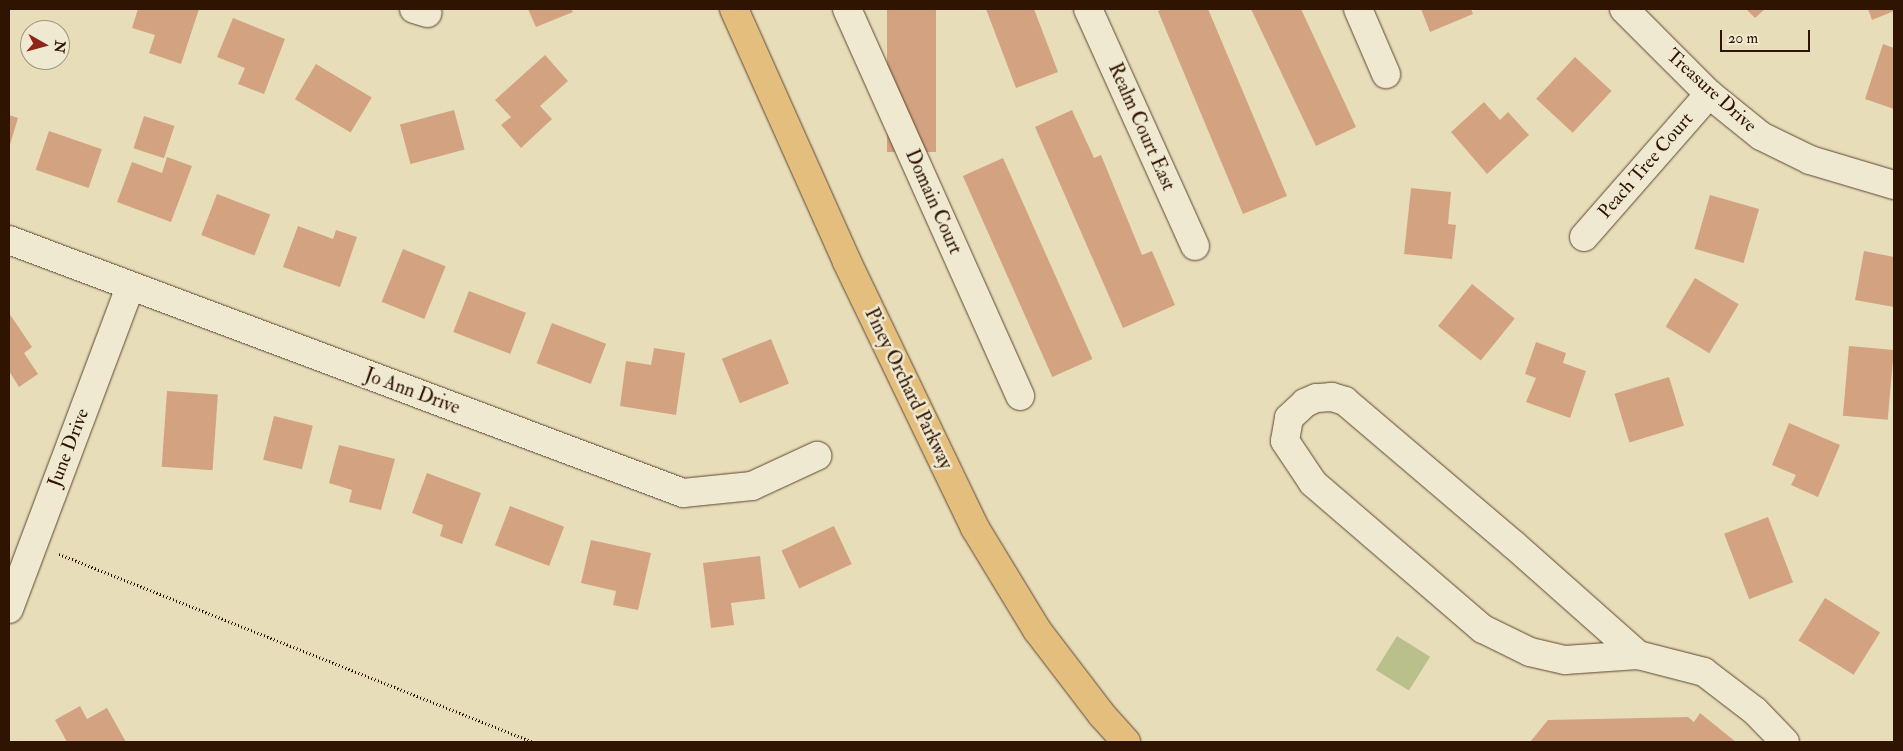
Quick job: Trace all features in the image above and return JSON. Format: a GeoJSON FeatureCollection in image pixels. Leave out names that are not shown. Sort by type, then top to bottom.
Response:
{"type":"FeatureCollection","features":[{"type":"Feature","properties":{"kind":"main road","name":"Piney Orchard Parkway"},"geometry":{"type":"LineString","coordinates":[[734,9],[847,262],[974,528],[1037,630],[1102,715],[1126,742]]}},
{"type":"Feature","properties":{"kind":"street","name":"Domain Court"},"geometry":{"type":"LineString","coordinates":[[847,9],[1020,396]]}},
{"type":"Feature","properties":{"kind":"street","name":"Realm Court East"},"geometry":{"type":"LineString","coordinates":[[1088,9],[1195,246]]}},
{"type":"Feature","properties":{"kind":"street"},"geometry":{"type":"LineString","coordinates":[[1358,9],[1386,74]]}},
{"type":"Feature","properties":{"kind":"street","name":"Treasure Drive"},"geometry":{"type":"LineString","coordinates":[[1624,9],[1709,94],[1761,136],[1810,160],[1894,186]]}},
{"type":"Feature","properties":{"kind":"street","name":"Peach Tree Court"},"geometry":{"type":"LineString","coordinates":[[1584,238],[1709,94]]}},
{"type":"Feature","properties":{"kind":"street","name":"Jo Ann Drive"},"geometry":{"type":"LineString","coordinates":[[9,240],[683,493],[752,486],[817,456]]}},
{"type":"Feature","properties":{"kind":"street","name":"June Drive"},"geometry":{"type":"LineString","coordinates":[[9,610],[130,287]]}},
{"type":"Feature","properties":{"kind":"street"},"geometry":{"type":"LineString","coordinates":[[1638,655],[1514,544],[1345,401],[1332,396],[1316,398],[1305,403],[1289,418],[1285,441],[1313,483],[1483,629],[1530,652],[1565,660],[1638,655],[1704,672],[1755,711],[1786,742]]}},
{"type":"Feature","properties":{"kind":"path"},"geometry":{"type":"LineString","coordinates":[[33,542],[68,558],[533,742]]}},
{"type":"Feature","properties":{"kind":"green space"},"geometry":{"type":"Polygon","coordinates":[[[1397,636],[1430,657],[1409,691],[1376,670],[1397,636]]]}},
{"type":"Feature","properties":{"kind":"building"},"geometry":{"type":"Polygon","coordinates":[[[138,9],[199,9],[181,64],[149,53],[155,35],[132,28],[138,9]]]}},
{"type":"Feature","properties":{"kind":"building"},"geometry":{"type":"Polygon","coordinates":[[[528,9],[571,9],[573,12],[536,27],[528,9]]]}},
{"type":"Feature","properties":{"kind":"building"},"geometry":{"type":"Polygon","coordinates":[[[887,9],[936,9],[936,152],[887,152],[887,9]]]}},
{"type":"Feature","properties":{"kind":"building"},"geometry":{"type":"Polygon","coordinates":[[[986,9],[1034,9],[1058,72],[1016,88],[986,9]]]}},
{"type":"Feature","properties":{"kind":"building"},"geometry":{"type":"Polygon","coordinates":[[[1163,9],[1208,9],[1287,196],[1243,214],[1158,11],[1163,9]]]}},
{"type":"Feature","properties":{"kind":"building"},"geometry":{"type":"Polygon","coordinates":[[[1251,9],[1301,9],[1356,127],[1316,146],[1251,9]]]}},
{"type":"Feature","properties":{"kind":"building"},"geometry":{"type":"Polygon","coordinates":[[[1421,9],[1471,9],[1473,14],[1430,32],[1421,9]]]}},
{"type":"Feature","properties":{"kind":"building"},"geometry":{"type":"Polygon","coordinates":[[[1746,9],[1765,9],[1755,18],[1746,9]]]}},
{"type":"Feature","properties":{"kind":"building"},"geometry":{"type":"Polygon","coordinates":[[[1868,9],[1894,9],[1894,11],[1872,20],[1868,9]]]}},
{"type":"Feature","properties":{"kind":"building"},"geometry":{"type":"Polygon","coordinates":[[[233,18],[285,39],[264,94],[238,84],[245,68],[217,57],[233,18]]]}},
{"type":"Feature","properties":{"kind":"building"},"geometry":{"type":"Polygon","coordinates":[[[1883,44],[1894,48],[1894,109],[1865,99],[1883,44]]]}},
{"type":"Feature","properties":{"kind":"building"},"geometry":{"type":"Polygon","coordinates":[[[545,55],[568,81],[540,106],[552,119],[521,148],[501,125],[511,117],[495,100],[545,55]]]}},
{"type":"Feature","properties":{"kind":"building"},"geometry":{"type":"Polygon","coordinates":[[[1575,57],[1612,91],[1573,133],[1536,99],[1575,57]]]}},
{"type":"Feature","properties":{"kind":"building"},"geometry":{"type":"Polygon","coordinates":[[[316,64],[372,97],[351,133],[295,99],[316,64]]]}},
{"type":"Feature","properties":{"kind":"building"},"geometry":{"type":"Polygon","coordinates":[[[1484,102],[1500,120],[1508,112],[1529,135],[1487,174],[1451,132],[1484,102]]]}},
{"type":"Feature","properties":{"kind":"building"},"geometry":{"type":"Polygon","coordinates":[[[454,110],[465,150],[411,164],[400,124],[454,110]]]}},
{"type":"Feature","properties":{"kind":"building"},"geometry":{"type":"Polygon","coordinates":[[[1072,110],[1094,158],[1101,155],[1142,255],[1152,251],[1175,305],[1123,328],[1035,127],[1072,110]]]}},
{"type":"Feature","properties":{"kind":"building"},"geometry":{"type":"Polygon","coordinates":[[[9,115],[18,118],[9,148],[9,115]]]}},
{"type":"Feature","properties":{"kind":"building"},"geometry":{"type":"Polygon","coordinates":[[[144,116],[174,126],[164,158],[133,148],[144,116]]]}},
{"type":"Feature","properties":{"kind":"building"},"geometry":{"type":"Polygon","coordinates":[[[49,131],[102,149],[89,188],[36,170],[49,131]]]}},
{"type":"Feature","properties":{"kind":"building"},"geometry":{"type":"Polygon","coordinates":[[[167,157],[192,166],[171,222],[117,202],[132,162],[162,173],[167,157]]]}},
{"type":"Feature","properties":{"kind":"building"},"geometry":{"type":"Polygon","coordinates":[[[1003,158],[1092,359],[1052,377],[963,176],[1003,158]]]}},
{"type":"Feature","properties":{"kind":"building"},"geometry":{"type":"Polygon","coordinates":[[[1411,188],[1451,192],[1448,224],[1456,225],[1452,259],[1404,254],[1411,188]]]}},
{"type":"Feature","properties":{"kind":"building"},"geometry":{"type":"Polygon","coordinates":[[[217,194],[270,214],[254,256],[201,235],[217,194]]]}},
{"type":"Feature","properties":{"kind":"building"},"geometry":{"type":"Polygon","coordinates":[[[1710,195],[1759,209],[1744,263],[1695,249],[1710,195]]]}},
{"type":"Feature","properties":{"kind":"building"},"geometry":{"type":"Polygon","coordinates":[[[298,226],[333,239],[336,230],[357,237],[340,287],[283,267],[298,226]]]}},
{"type":"Feature","properties":{"kind":"building"},"geometry":{"type":"Polygon","coordinates":[[[403,249],[446,266],[424,319],[382,302],[403,249]]]}},
{"type":"Feature","properties":{"kind":"building"},"geometry":{"type":"Polygon","coordinates":[[[1864,251],[1894,257],[1894,307],[1855,300],[1864,251]]]}},
{"type":"Feature","properties":{"kind":"building"},"geometry":{"type":"Polygon","coordinates":[[[1695,278],[1739,304],[1709,353],[1666,327],[1695,278]]]}},
{"type":"Feature","properties":{"kind":"building"},"geometry":{"type":"Polygon","coordinates":[[[1472,284],[1515,319],[1481,361],[1438,326],[1472,284]]]}},
{"type":"Feature","properties":{"kind":"building"},"geometry":{"type":"Polygon","coordinates":[[[469,291],[526,313],[510,354],[453,332],[469,291]]]}},
{"type":"Feature","properties":{"kind":"building"},"geometry":{"type":"Polygon","coordinates":[[[9,313],[32,347],[24,353],[38,374],[19,387],[9,371],[9,313]]]}},
{"type":"Feature","properties":{"kind":"building"},"geometry":{"type":"Polygon","coordinates":[[[552,323],[606,344],[591,384],[537,363],[552,323]]]}},
{"type":"Feature","properties":{"kind":"building"},"geometry":{"type":"Polygon","coordinates":[[[771,339],[789,384],[740,403],[722,359],[771,339]]]}},
{"type":"Feature","properties":{"kind":"building"},"geometry":{"type":"Polygon","coordinates":[[[1536,342],[1566,353],[1563,363],[1586,371],[1570,418],[1526,402],[1536,378],[1525,374],[1536,342]]]}},
{"type":"Feature","properties":{"kind":"building"},"geometry":{"type":"Polygon","coordinates":[[[1849,346],[1894,350],[1888,420],[1843,416],[1849,346]]]}},
{"type":"Feature","properties":{"kind":"building"},"geometry":{"type":"Polygon","coordinates":[[[654,348],[685,353],[676,415],[620,406],[626,361],[651,365],[654,348]]]}},
{"type":"Feature","properties":{"kind":"building"},"geometry":{"type":"Polygon","coordinates":[[[1669,377],[1684,426],[1629,442],[1614,394],[1669,377]]]}},
{"type":"Feature","properties":{"kind":"building"},"geometry":{"type":"Polygon","coordinates":[[[167,391],[218,395],[213,470],[162,467],[167,391]]]}},
{"type":"Feature","properties":{"kind":"building"},"geometry":{"type":"Polygon","coordinates":[[[274,416],[313,426],[302,469],[263,460],[274,416]]]}},
{"type":"Feature","properties":{"kind":"building"},"geometry":{"type":"Polygon","coordinates":[[[1789,423],[1840,445],[1818,497],[1791,485],[1796,475],[1772,465],[1789,423]]]}},
{"type":"Feature","properties":{"kind":"building"},"geometry":{"type":"Polygon","coordinates":[[[339,445],[395,459],[381,510],[349,502],[352,490],[329,483],[339,445]]]}},
{"type":"Feature","properties":{"kind":"building"},"geometry":{"type":"Polygon","coordinates":[[[427,473],[481,493],[462,544],[440,536],[443,525],[412,513],[427,473]]]}},
{"type":"Feature","properties":{"kind":"building"},"geometry":{"type":"Polygon","coordinates":[[[510,506],[564,527],[549,566],[495,545],[510,506]]]}},
{"type":"Feature","properties":{"kind":"building"},"geometry":{"type":"Polygon","coordinates":[[[1768,517],[1793,582],[1749,599],[1724,534],[1768,517]]]}},
{"type":"Feature","properties":{"kind":"building"},"geometry":{"type":"Polygon","coordinates":[[[834,526],[852,564],[799,589],[781,551],[834,526]]]}},
{"type":"Feature","properties":{"kind":"building"},"geometry":{"type":"Polygon","coordinates":[[[591,540],[651,553],[638,610],[613,605],[616,591],[581,583],[591,540]]]}},
{"type":"Feature","properties":{"kind":"building"},"geometry":{"type":"Polygon","coordinates":[[[760,556],[765,599],[731,603],[734,625],[711,628],[703,563],[760,556]]]}},
{"type":"Feature","properties":{"kind":"building"},"geometry":{"type":"Polygon","coordinates":[[[1825,598],[1880,632],[1854,675],[1799,640],[1825,598]]]}},
{"type":"Feature","properties":{"kind":"building"},"geometry":{"type":"Polygon","coordinates":[[[80,706],[87,719],[107,708],[126,742],[67,742],[55,720],[80,706]]]}},
{"type":"Feature","properties":{"kind":"building"},"geometry":{"type":"Polygon","coordinates":[[[1700,713],[1736,742],[1530,742],[1548,720],[1688,717],[1694,722],[1700,713]]]}}]}
